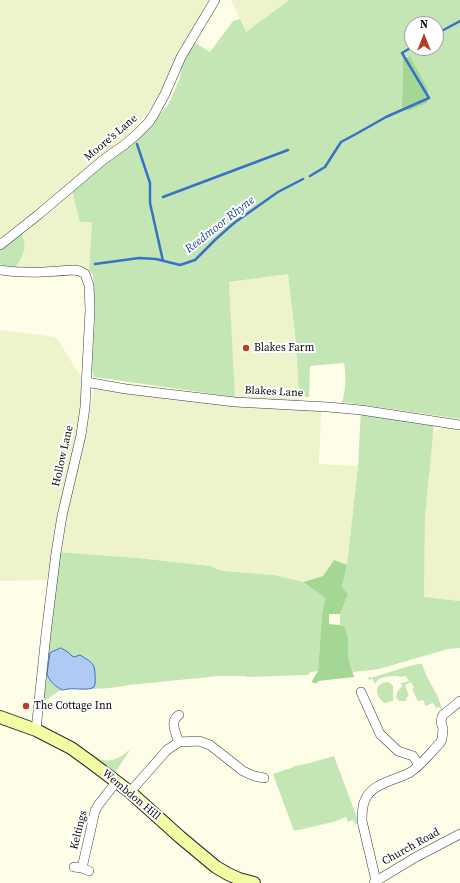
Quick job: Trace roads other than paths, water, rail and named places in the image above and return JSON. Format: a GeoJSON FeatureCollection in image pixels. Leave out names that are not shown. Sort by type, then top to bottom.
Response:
{"type":"FeatureCollection","features":[{"type":"Feature","properties":{"kind":"main road","name":"Wembdon Hill"},"geometry":{"type":"LineString","coordinates":[[0,717],[36,730],[71,748],[117,781],[216,867],[239,879],[254,883]]}},
{"type":"Feature","properties":{"kind":"street","name":"Moore's Lane"},"geometry":{"type":"LineString","coordinates":[[0,245],[103,160],[124,145],[148,122],[165,94],[181,57],[215,0]]}},
{"type":"Feature","properties":{"kind":"street","name":"Hollow Lane"},"geometry":{"type":"LineString","coordinates":[[0,270],[15,273],[80,271],[86,274],[89,285],[90,310],[85,407],[82,428],[66,494],[56,553],[36,730]]}},
{"type":"Feature","properties":{"kind":"street","name":"Blakes Lane"},"geometry":{"type":"LineString","coordinates":[[86,382],[126,389],[235,402],[361,410],[460,425]]}},
{"type":"Feature","properties":{"kind":"street"},"geometry":{"type":"LineString","coordinates":[[361,692],[380,734],[398,751],[416,758],[418,766]]}},
{"type":"Feature","properties":{"kind":"street"},"geometry":{"type":"LineString","coordinates":[[375,882],[362,821],[362,811],[365,799],[369,792],[375,787],[410,773],[418,766],[442,740],[444,729],[441,722],[443,715],[460,701]]}},
{"type":"Feature","properties":{"kind":"street"},"geometry":{"type":"LineString","coordinates":[[179,715],[174,719],[174,723],[179,742]]}},
{"type":"Feature","properties":{"kind":"street"},"geometry":{"type":"LineString","coordinates":[[130,792],[167,750],[179,742],[199,741],[210,745],[243,772],[264,778]]}},
{"type":"Feature","properties":{"kind":"street","name":"Keltings"},"geometry":{"type":"LineString","coordinates":[[82,869],[95,811],[117,781]]}},
{"type":"Feature","properties":{"kind":"street","name":"Church Road"},"geometry":{"type":"LineString","coordinates":[[375,882],[416,857],[460,834]]}},
{"type":"Feature","properties":{"kind":"water"},"geometry":{"type":"Polygon","coordinates":[[[61,648],[74,657],[80,655],[93,664],[95,670],[94,687],[89,689],[62,690],[51,682],[47,674],[50,653],[61,648]]]}},
{"type":"Feature","properties":{"kind":"waterway","name":"Reedmoor Rhyne"},"geometry":{"type":"LineString","coordinates":[[444,30],[460,21]]}},
{"type":"Feature","properties":{"kind":"waterway","name":"Reedmoor Rhyne"},"geometry":{"type":"LineString","coordinates":[[310,176],[325,167],[341,142],[386,117],[429,98],[402,53],[404,52]]}},
{"type":"Feature","properties":{"kind":"waterway"},"geometry":{"type":"LineString","coordinates":[[137,144],[150,183],[150,203],[163,261]]}},
{"type":"Feature","properties":{"kind":"waterway"},"geometry":{"type":"LineString","coordinates":[[163,197],[288,150]]}},
{"type":"Feature","properties":{"kind":"waterway","name":"Reedmoor Rhyne"},"geometry":{"type":"LineString","coordinates":[[95,264],[139,258],[156,259],[180,265],[195,260],[234,223],[278,192],[303,179]]}},
{"type":"Feature","properties":{"kind":"place","name":"Blakes Farm"},"geometry":{"type":"Point","coordinates":[246,348]}},
{"type":"Feature","properties":{"kind":"place","name":"The Cottage Inn"},"geometry":{"type":"Point","coordinates":[26,706]}}]}
